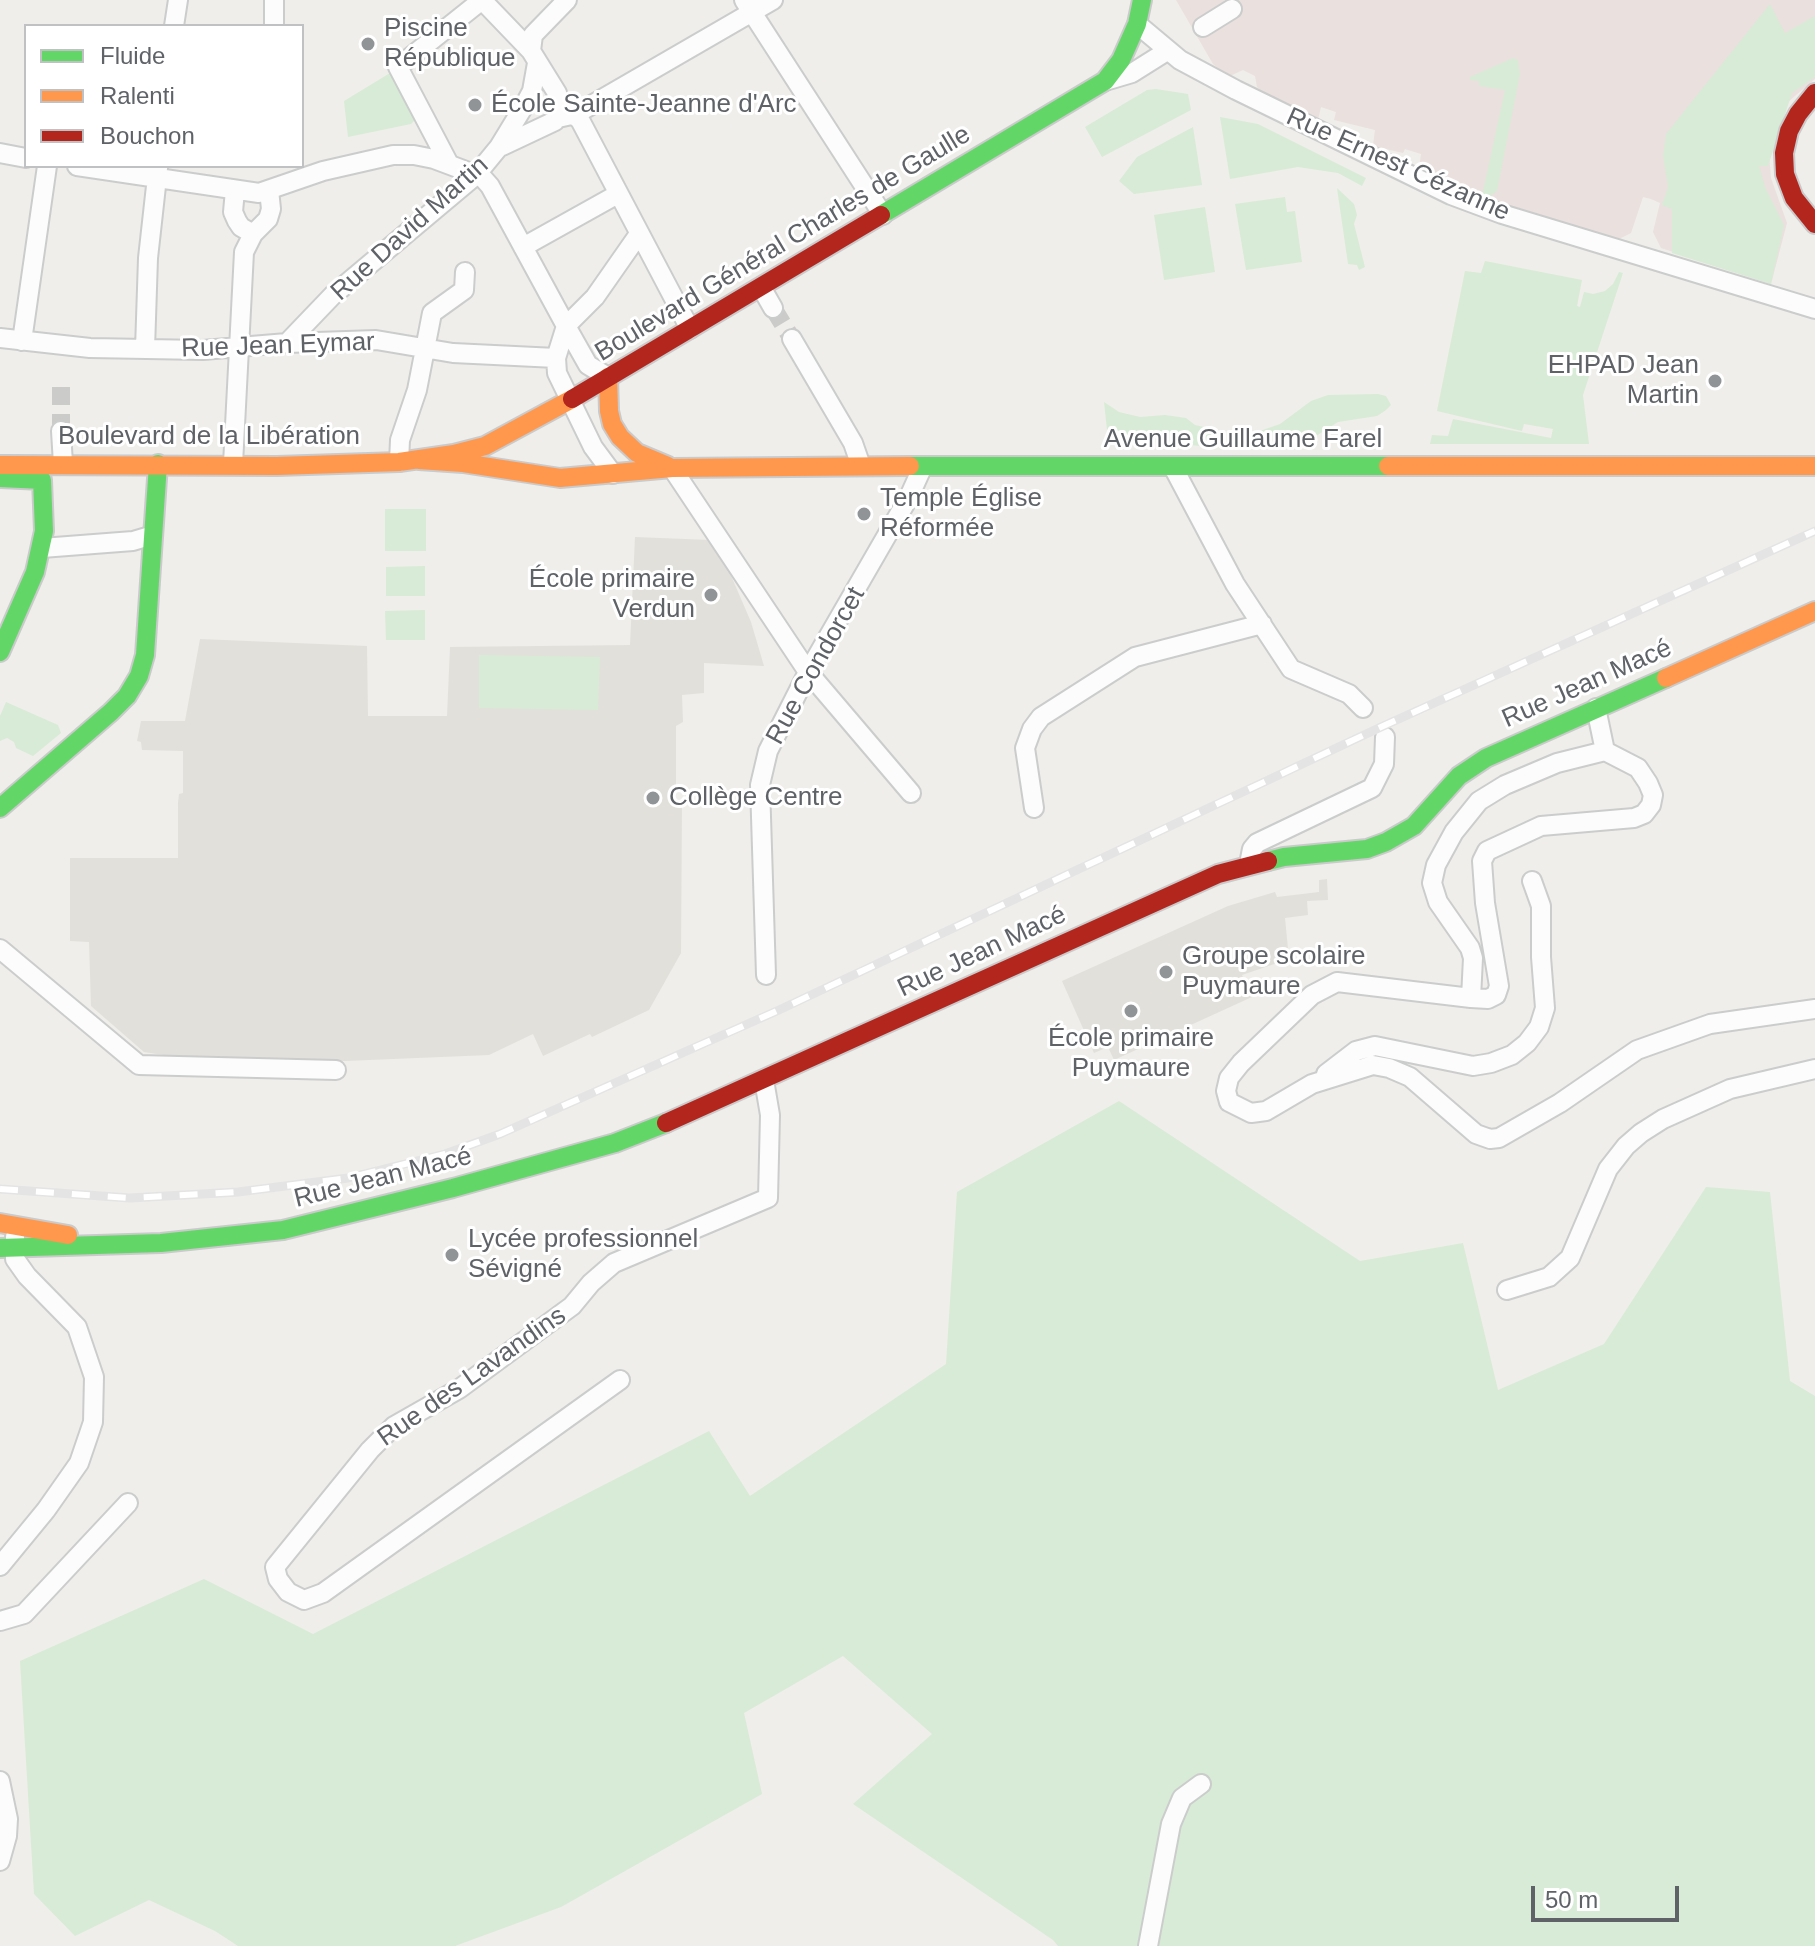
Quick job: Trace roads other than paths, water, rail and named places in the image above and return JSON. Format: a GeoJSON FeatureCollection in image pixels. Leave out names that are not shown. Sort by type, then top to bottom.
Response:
{"type":"FeatureCollection","features":[{"type":"Feature","properties":{"kind":"main road","name":"Boulevard Général Charles de Gaulle"},"geometry":{"type":"LineString","coordinates":[[419,460],[485,446],[521,429],[1090,92],[1105,81],[1121,60],[1137,24],[1142,0]]}},
{"type":"Feature","properties":{"kind":"main road"},"geometry":{"type":"LineString","coordinates":[[1815,93],[1789,131],[1784,153],[1785,174],[1794,198],[1815,224]]}},
{"type":"Feature","properties":{"kind":"main road"},"geometry":{"type":"LineString","coordinates":[[608,377],[609,411],[620,437],[637,453],[672,468]]}},
{"type":"Feature","properties":{"kind":"main road","name":"Avenue Guillaume Farel"},"geometry":{"type":"LineString","coordinates":[[419,460],[463,463],[560,478],[672,468],[861,466],[1815,466]]}},
{"type":"Feature","properties":{"kind":"main road","name":"Boulevard de la Libération"},"geometry":{"type":"LineString","coordinates":[[0,465],[419,460]]}},
{"type":"Feature","properties":{"kind":"main road"},"geometry":{"type":"LineString","coordinates":[[0,808],[111,712],[127,696],[139,676],[145,655],[158,464]]}},
{"type":"Feature","properties":{"kind":"main road"},"geometry":{"type":"LineString","coordinates":[[0,478],[42,480],[44,531],[42,548],[0,652]]}},
{"type":"Feature","properties":{"kind":"main road","name":"Rue Jean Macé"},"geometry":{"type":"LineString","coordinates":[[8,1234],[131,1243],[217,1239],[283,1230],[453,1188],[615,1143],[680,1118],[1218,874],[1284,857],[1367,849],[1386,842],[1414,826],[1459,776],[1486,758],[1815,611]]}},
{"type":"Feature","properties":{"kind":"main road","name":"Rue Jean Macé"},"geometry":{"type":"LineString","coordinates":[[8,1234],[52,1233],[131,1243]]}},
{"type":"Feature","properties":{"kind":"street"},"geometry":{"type":"LineString","coordinates":[[174,24],[178,0]]}},
{"type":"Feature","properties":{"kind":"street"},"geometry":{"type":"LineString","coordinates":[[274,0],[274,24]]}},
{"type":"Feature","properties":{"kind":"street"},"geometry":{"type":"LineString","coordinates":[[449,164],[398,67],[482,0],[534,57],[559,111]]}},
{"type":"Feature","properties":{"kind":"street","name":"Rue David Martin"},"geometry":{"type":"LineString","coordinates":[[287,343],[333,295],[476,175],[499,147],[528,99],[534,57],[533,35],[567,0]]}},
{"type":"Feature","properties":{"kind":"street"},"geometry":{"type":"LineString","coordinates":[[499,147],[748,6],[773,0]]}},
{"type":"Feature","properties":{"kind":"street"},"geometry":{"type":"LineString","coordinates":[[748,6],[883,215]]}},
{"type":"Feature","properties":{"kind":"street"},"geometry":{"type":"LineString","coordinates":[[1195,32],[1232,9]]}},
{"type":"Feature","properties":{"kind":"street","name":"Rue Ernest Cézanne"},"geometry":{"type":"LineString","coordinates":[[1137,24],[1167,51],[1236,90],[1451,195],[1502,214],[1815,309]]}},
{"type":"Feature","properties":{"kind":"street"},"geometry":{"type":"LineString","coordinates":[[1105,81],[1132,73],[1167,51]]}},
{"type":"Feature","properties":{"kind":"street"},"geometry":{"type":"LineString","coordinates":[[559,111],[530,119],[528,99],[542,88],[559,111],[618,194],[690,329]]}},
{"type":"Feature","properties":{"kind":"street"},"geometry":{"type":"LineString","coordinates":[[0,153],[24,158]]}},
{"type":"Feature","properties":{"kind":"street"},"geometry":{"type":"LineString","coordinates":[[109,168],[158,171],[211,187],[259,193],[323,171],[393,155],[414,155],[476,175],[490,186],[588,365],[608,377]]}},
{"type":"Feature","properties":{"kind":"street"},"geometry":{"type":"LineString","coordinates":[[22,341],[47,168]]}},
{"type":"Feature","properties":{"kind":"street"},"geometry":{"type":"LineString","coordinates":[[233,464],[244,252],[253,234],[268,219],[277,168]]}},
{"type":"Feature","properties":{"kind":"street"},"geometry":{"type":"LineString","coordinates":[[145,349],[148,258],[158,171]]}},
{"type":"Feature","properties":{"kind":"street"},"geometry":{"type":"LineString","coordinates":[[235,190],[233,212],[241,227],[253,234]]}},
{"type":"Feature","properties":{"kind":"street"},"geometry":{"type":"LineString","coordinates":[[523,247],[618,194]]}},
{"type":"Feature","properties":{"kind":"street"},"geometry":{"type":"LineString","coordinates":[[613,474],[593,447],[569,401],[557,373],[556,358],[566,326],[595,297],[639,234]]}},
{"type":"Feature","properties":{"kind":"street"},"geometry":{"type":"LineString","coordinates":[[399,462],[400,440],[417,390],[432,313],[464,290],[465,272]]}},
{"type":"Feature","properties":{"kind":"street"},"geometry":{"type":"LineString","coordinates":[[761,287],[773,308]]}},
{"type":"Feature","properties":{"kind":"street","name":"Rue Jean Eymar"},"geometry":{"type":"LineString","coordinates":[[0,338],[90,348],[203,350],[376,340],[453,353],[556,358]]}},
{"type":"Feature","properties":{"kind":"street"},"geometry":{"type":"LineString","coordinates":[[792,339],[853,443],[861,466]]}},
{"type":"Feature","properties":{"kind":"street"},"geometry":{"type":"LineString","coordinates":[[61,431],[63,464]]}},
{"type":"Feature","properties":{"kind":"street","name":"Rue Condorcet"},"geometry":{"type":"LineString","coordinates":[[766,975],[760,785],[768,751],[808,672],[895,522],[923,466]]}},
{"type":"Feature","properties":{"kind":"street"},"geometry":{"type":"LineString","coordinates":[[1173,467],[1235,584],[1291,669],[1349,694],[1363,708]]}},
{"type":"Feature","properties":{"kind":"street"},"geometry":{"type":"LineString","coordinates":[[672,468],[808,672],[911,793]]}},
{"type":"Feature","properties":{"kind":"street"},"geometry":{"type":"LineString","coordinates":[[42,548],[133,541],[153,535]]}},
{"type":"Feature","properties":{"kind":"street"},"geometry":{"type":"LineString","coordinates":[[1034,808],[1025,748],[1032,729],[1041,717],[1135,657],[1262,624]]}},
{"type":"Feature","properties":{"kind":"street"},"geometry":{"type":"LineString","coordinates":[[1596,708],[1605,751]]}},
{"type":"Feature","properties":{"kind":"street"},"geometry":{"type":"LineString","coordinates":[[1548,729],[1557,763]]}},
{"type":"Feature","properties":{"kind":"street"},"geometry":{"type":"LineString","coordinates":[[1249,864],[1252,849],[1257,843],[1372,788],[1384,764],[1385,737]]}},
{"type":"Feature","properties":{"kind":"street"},"geometry":{"type":"LineString","coordinates":[[1471,998],[1473,958],[1470,948],[1438,902],[1432,883],[1436,865],[1454,832],[1479,801],[1505,785],[1557,763],[1605,751],[1638,768],[1653,795],[1651,805],[1644,814],[1634,818],[1541,826],[1487,851],[1482,861],[1485,903],[1499,986],[1496,995],[1488,999],[1471,998],[1337,982],[1312,995],[1241,1063],[1229,1078],[1226,1091],[1229,1102],[1251,1113],[1266,1111],[1312,1084],[1356,1051],[1375,1046],[1473,1066],[1512,1055],[1527,1043],[1539,1027],[1545,1008],[1541,906],[1532,881]]}},
{"type":"Feature","properties":{"kind":"street"},"geometry":{"type":"LineString","coordinates":[[0,949],[139,1065],[336,1070]]}},
{"type":"Feature","properties":{"kind":"street"},"geometry":{"type":"LineString","coordinates":[[1312,1084],[1373,1065],[1389,1068],[1410,1077],[1476,1134],[1490,1139],[1499,1138],[1560,1103],[1637,1050],[1710,1024],[1815,1009]]}},
{"type":"Feature","properties":{"kind":"street"},"geometry":{"type":"LineString","coordinates":[[1507,1290],[1549,1277],[1570,1258],[1608,1169],[1641,1133],[1663,1119],[1730,1089],[1815,1069]]}},
{"type":"Feature","properties":{"kind":"street","name":"Rue des Lavandins"},"geometry":{"type":"LineString","coordinates":[[620,1380],[323,1593],[304,1600],[288,1592],[278,1579],[275,1567],[370,1450],[394,1426],[459,1389],[572,1306],[591,1283],[614,1263],[768,1198],[770,1115],[764,1080]]}},
{"type":"Feature","properties":{"kind":"street"},"geometry":{"type":"LineString","coordinates":[[0,1566],[46,1510],[79,1463],[93,1422],[94,1377],[77,1327],[27,1276],[15,1259],[8,1234]]}},
{"type":"Feature","properties":{"kind":"street"},"geometry":{"type":"LineString","coordinates":[[0,1621],[24,1614],[128,1503]]}},
{"type":"Feature","properties":{"kind":"street"},"geometry":{"type":"LineString","coordinates":[[0,1781],[8,1819],[0,1861]]}},
{"type":"Feature","properties":{"kind":"street"},"geometry":{"type":"LineString","coordinates":[[1148,1946],[1171,1824],[1182,1798],[1201,1784]]}},
{"type":"Feature","properties":{"kind":"tunnel"},"geometry":{"type":"LineString","coordinates":[[773,308],[792,339]]}},
{"type":"Feature","properties":{"kind":"tunnel"},"geometry":{"type":"LineString","coordinates":[[61,387],[61,431]]}},
{"type":"Feature","properties":{"kind":"railway"},"geometry":{"type":"LineString","coordinates":[[0,1189],[130,1198],[238,1192],[348,1178],[445,1154],[500,1134],[779,1010],[1381,727],[1815,531]]}},
{"type":"Feature","properties":{"kind":"place","name":"Piscine République"},"geometry":{"type":"Point","coordinates":[368,44]}},
{"type":"Feature","properties":{"kind":"place","name":"École Sainte-Jeanne d'Arc"},"geometry":{"type":"Point","coordinates":[475,105]}},
{"type":"Feature","properties":{"kind":"place","name":"EHPAD Jean Martin"},"geometry":{"type":"Point","coordinates":[1715,381]}},
{"type":"Feature","properties":{"kind":"place","name":"Temple Église Réformée"},"geometry":{"type":"Point","coordinates":[864,514]}},
{"type":"Feature","properties":{"kind":"place","name":"École primaire Verdun"},"geometry":{"type":"Point","coordinates":[711,595]}},
{"type":"Feature","properties":{"kind":"place","name":"Collège Centre"},"geometry":{"type":"Point","coordinates":[653,798]}},
{"type":"Feature","properties":{"kind":"place","name":"Groupe scolaire Puymaure"},"geometry":{"type":"Point","coordinates":[1166,972]}},
{"type":"Feature","properties":{"kind":"place","name":"École primaire Puymaure"},"geometry":{"type":"Point","coordinates":[1131,1011]}},
{"type":"Feature","properties":{"kind":"place","name":"Lycée professionnel Sévigné"},"geometry":{"type":"Point","coordinates":[452,1255]}}]}
